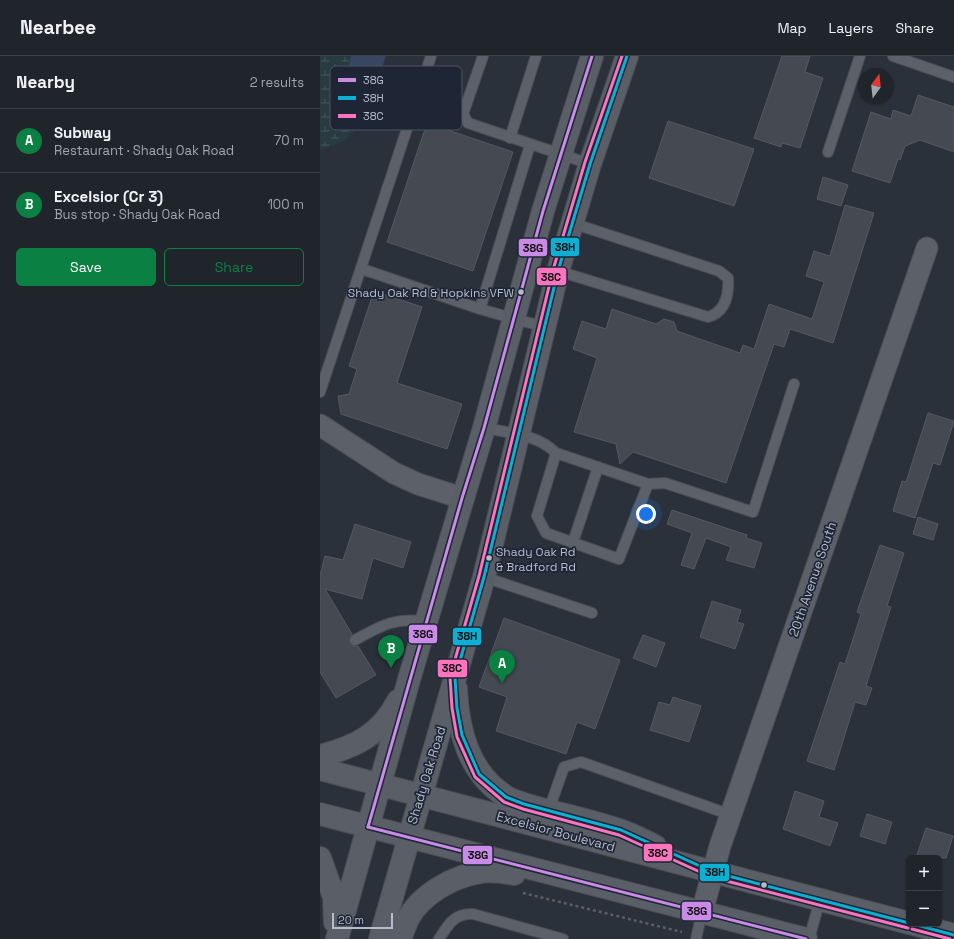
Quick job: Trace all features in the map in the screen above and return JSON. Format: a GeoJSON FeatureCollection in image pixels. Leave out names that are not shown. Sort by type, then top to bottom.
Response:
{"type":"FeatureCollection","features":[{"type":"Feature","properties":{"kind":"main road"},"geometry":{"type":"LineString","coordinates":[[337,939],[410,676],[484,428],[543,211],[592,56]]}},
{"type":"Feature","properties":{"kind":"main road","name":"Shady Oak Road"},"geometry":{"type":"LineString","coordinates":[[380,939],[408,836],[484,577],[558,271],[590,164],[625,56]]}},
{"type":"Feature","properties":{"kind":"main road"},"geometry":{"type":"LineString","coordinates":[[320,756],[352,746],[370,736],[390,717],[410,676]]}},
{"type":"Feature","properties":{"kind":"main road"},"geometry":{"type":"LineString","coordinates":[[455,678],[456,708],[462,735],[479,774],[506,797],[546,819],[621,830],[713,872],[906,922]]}},
{"type":"Feature","properties":{"kind":"main road","name":"Excelsior Boulevard"},"geometry":{"type":"LineString","coordinates":[[320,769],[420,795],[546,819]]}},
{"type":"Feature","properties":{"kind":"main road"},"geometry":{"type":"LineString","coordinates":[[320,814],[806,939]]}},
{"type":"Feature","properties":{"kind":"main road"},"geometry":{"type":"LineString","coordinates":[[320,858],[334,897],[336,915],[334,939]]}},
{"type":"Feature","properties":{"kind":"main road"},"geometry":{"type":"LineString","coordinates":[[400,939],[408,918],[428,895],[447,883],[481,872],[498,871],[635,894]]}},
{"type":"Feature","properties":{"kind":"main road"},"geometry":{"type":"LineString","coordinates":[[924,927],[954,935]]}},
{"type":"Feature","properties":{"kind":"street","name":"20th Avenue South"},"geometry":{"type":"LineString","coordinates":[[702,912],[730,816],[927,248]]}},
{"type":"Feature","properties":{"kind":"street"},"geometry":{"type":"LineString","coordinates":[[320,425],[394,474],[418,484],[462,498]]}},
{"type":"Feature","properties":{"kind":"lane"},"geometry":{"type":"LineString","coordinates":[[427,66],[430,56]]}},
{"type":"Feature","properties":{"kind":"lane"},"geometry":{"type":"LineString","coordinates":[[483,56],[463,114],[468,123],[590,164]]}},
{"type":"Feature","properties":{"kind":"lane"},"geometry":{"type":"LineString","coordinates":[[510,138],[536,56]]}},
{"type":"Feature","properties":{"kind":"lane"},"geometry":{"type":"LineString","coordinates":[[828,152],[860,56]]}},
{"type":"Feature","properties":{"kind":"lane"},"geometry":{"type":"LineString","coordinates":[[892,56],[954,77]]}},
{"type":"Feature","properties":{"kind":"lane"},"geometry":{"type":"LineString","coordinates":[[320,392],[362,269],[406,130]]}},
{"type":"Feature","properties":{"kind":"lane"},"geometry":{"type":"LineString","coordinates":[[480,308],[530,145]]}},
{"type":"Feature","properties":{"kind":"lane"},"geometry":{"type":"LineString","coordinates":[[558,271],[708,317],[714,316],[722,309],[726,301],[728,278],[719,271],[572,223]]}},
{"type":"Feature","properties":{"kind":"lane"},"geometry":{"type":"LineString","coordinates":[[362,269],[514,319],[544,327]]}},
{"type":"Feature","properties":{"kind":"lane"},"geometry":{"type":"LineString","coordinates":[[484,428],[539,440],[548,445],[556,453],[648,484],[665,483],[753,512],[794,384]]}},
{"type":"Feature","properties":{"kind":"lane"},"geometry":{"type":"LineString","coordinates":[[556,453],[536,516],[546,533],[619,559],[648,484]]}},
{"type":"Feature","properties":{"kind":"lane"},"geometry":{"type":"LineString","coordinates":[[573,542],[598,467]]}},
{"type":"Feature","properties":{"kind":"lane"},"geometry":{"type":"LineString","coordinates":[[484,577],[592,613]]}},
{"type":"Feature","properties":{"kind":"lane"},"geometry":{"type":"LineString","coordinates":[[355,640],[383,624],[405,620],[426,622]]}},
{"type":"Feature","properties":{"kind":"lane"},"geometry":{"type":"LineString","coordinates":[[546,819],[564,767],[582,762],[730,816]]}},
{"type":"Feature","properties":{"kind":"lane"},"geometry":{"type":"LineString","coordinates":[[809,939],[820,900]]}},
{"type":"Feature","properties":{"kind":"lane"},"geometry":{"type":"LineString","coordinates":[[697,938],[702,912]]}},
{"type":"Feature","properties":{"kind":"lane"},"geometry":{"type":"LineString","coordinates":[[439,939],[450,922],[464,914],[473,914],[563,939]]}},
{"type":"Feature","properties":{"kind":"path"},"geometry":{"type":"LineString","coordinates":[[516,891],[697,938]]}},
{"type":"Feature","properties":{"kind":"green space"},"geometry":{"type":"Polygon","coordinates":[[[320,56],[351,56],[349,66],[330,66],[330,130],[355,130],[345,140],[320,151],[320,56]]]}},
{"type":"Feature","properties":{"kind":"water"},"geometry":{"type":"Polygon","coordinates":[[[351,56],[386,56],[383,66],[349,66],[351,56]]]}},
{"type":"Feature","properties":{"kind":"building"},"geometry":{"type":"Polygon","coordinates":[[[782,56],[810,56],[805,72],[823,78],[800,148],[782,143],[781,147],[754,138],[782,56]]]}},
{"type":"Feature","properties":{"kind":"building"},"geometry":{"type":"Polygon","coordinates":[[[918,95],[954,107],[954,152],[920,140],[905,146],[900,160],[898,159],[890,183],[852,171],[871,112],[891,119],[893,110],[911,116],[918,95]]]}},
{"type":"Feature","properties":{"kind":"building"},"geometry":{"type":"Polygon","coordinates":[[[668,121],[754,149],[734,206],[649,178],[668,121]]]}},
{"type":"Feature","properties":{"kind":"building"},"geometry":{"type":"Polygon","coordinates":[[[425,130],[448,130],[513,152],[473,271],[387,242],[425,130]]]}},
{"type":"Feature","properties":{"kind":"building"},"geometry":{"type":"Polygon","coordinates":[[[823,177],[848,185],[841,206],[817,199],[823,177]]]}},
{"type":"Feature","properties":{"kind":"building"},"geometry":{"type":"Polygon","coordinates":[[[845,205],[874,213],[833,343],[790,329],[784,347],[774,344],[726,483],[633,452],[620,464],[616,444],[574,432],[597,358],[573,349],[582,321],[606,329],[612,309],[656,324],[664,319],[674,322],[677,331],[740,353],[743,345],[754,349],[769,304],[812,319],[824,282],[806,276],[814,251],[830,256],[845,205]]]}},
{"type":"Feature","properties":{"kind":"building"},"geometry":{"type":"Polygon","coordinates":[[[374,291],[422,307],[397,383],[462,404],[447,449],[341,414],[338,396],[349,394],[357,369],[349,366],[374,291]]]}},
{"type":"Feature","properties":{"kind":"building"},"geometry":{"type":"Polygon","coordinates":[[[928,413],[954,421],[940,465],[933,463],[915,518],[893,511],[902,481],[906,482],[928,413]]]}},
{"type":"Feature","properties":{"kind":"building"},"geometry":{"type":"Polygon","coordinates":[[[672,510],[747,535],[746,538],[762,543],[754,568],[726,560],[731,547],[706,538],[694,569],[681,565],[692,533],[667,524],[672,510]]]}},
{"type":"Feature","properties":{"kind":"building"},"geometry":{"type":"Polygon","coordinates":[[[918,517],[938,524],[933,540],[913,534],[918,517]]]}},
{"type":"Feature","properties":{"kind":"building"},"geometry":{"type":"Polygon","coordinates":[[[355,524],[411,542],[403,568],[373,558],[362,599],[325,589],[352,634],[349,640],[350,643],[354,646],[358,646],[376,675],[336,698],[320,672],[320,575],[325,556],[343,560],[355,524]]]}},
{"type":"Feature","properties":{"kind":"building"},"geometry":{"type":"Polygon","coordinates":[[[880,545],[904,553],[887,606],[891,607],[866,686],[872,688],[866,705],[855,702],[834,770],[807,761],[840,662],[845,664],[861,614],[857,612],[880,545]]]}},
{"type":"Feature","properties":{"kind":"building"},"geometry":{"type":"Polygon","coordinates":[[[712,601],[741,610],[737,622],[744,624],[735,649],[700,637],[712,601]]]}},
{"type":"Feature","properties":{"kind":"building"},"geometry":{"type":"Polygon","coordinates":[[[504,618],[620,660],[595,729],[577,722],[566,754],[496,731],[507,697],[479,687],[504,618]]]}},
{"type":"Feature","properties":{"kind":"building"},"geometry":{"type":"Polygon","coordinates":[[[643,635],[665,643],[656,667],[633,658],[643,635]]]}},
{"type":"Feature","properties":{"kind":"building"},"geometry":{"type":"Polygon","coordinates":[[[673,697],[701,706],[689,742],[650,730],[659,702],[670,705],[673,697]]]}},
{"type":"Feature","properties":{"kind":"building"},"geometry":{"type":"Polygon","coordinates":[[[795,791],[824,801],[819,817],[838,823],[830,846],[783,829],[795,791]]]}},
{"type":"Feature","properties":{"kind":"building"},"geometry":{"type":"Polygon","coordinates":[[[867,814],[892,822],[885,844],[860,836],[867,814]]]}},
{"type":"Feature","properties":{"kind":"building"},"geometry":{"type":"Polygon","coordinates":[[[926,828],[953,836],[946,858],[942,858],[942,855],[917,855],[926,828]]]}},
{"type":"Feature","properties":{"kind":"transit line","name":"38G"},"geometry":{"type":"LineString","coordinates":[[368,827],[462,498],[484,428],[543,211],[592,56]]}},
{"type":"Feature","properties":{"kind":"transit line","name":"38C"},"geometry":{"type":"LineString","coordinates":[[622,56],[585,162],[553,270],[479,576],[450,677],[452,708],[457,737],[475,777],[504,802],[523,809],[619,835],[711,877],[908,928]]}},
{"type":"Feature","properties":{"kind":"transit line","name":"38H"},"geometry":{"type":"LineString","coordinates":[[627,56],[590,164],[558,271],[484,577],[455,678],[457,708],[462,735],[479,774],[506,797],[524,804],[621,830],[713,872],[906,922]]}},
{"type":"Feature","properties":{"kind":"transit line","name":"38G"},"geometry":{"type":"LineString","coordinates":[[368,827],[806,939]]}},
{"type":"Feature","properties":{"kind":"transit line","name":"38H"},"geometry":{"type":"LineString","coordinates":[[924,927],[954,935]]}},
{"type":"Feature","properties":{"kind":"transit line","name":"38C"},"geometry":{"type":"LineString","coordinates":[[912,929],[950,939]]}},
{"type":"Feature","properties":{"kind":"place","name":"Shady Oak Rd & Hopkins VFW"},"geometry":{"type":"Point","coordinates":[521,292]}},
{"type":"Feature","properties":{"kind":"place","name":"Shady Oak Rd & Bradford Rd"},"geometry":{"type":"Point","coordinates":[489,558]}},
{"type":"Feature","properties":{"kind":"place","name":"Excelsior (Cr 3)"},"geometry":{"type":"Point","coordinates":[391,668]}},
{"type":"Feature","properties":{"kind":"place","name":"Subway"},"geometry":{"type":"Point","coordinates":[502,683]}}]}
